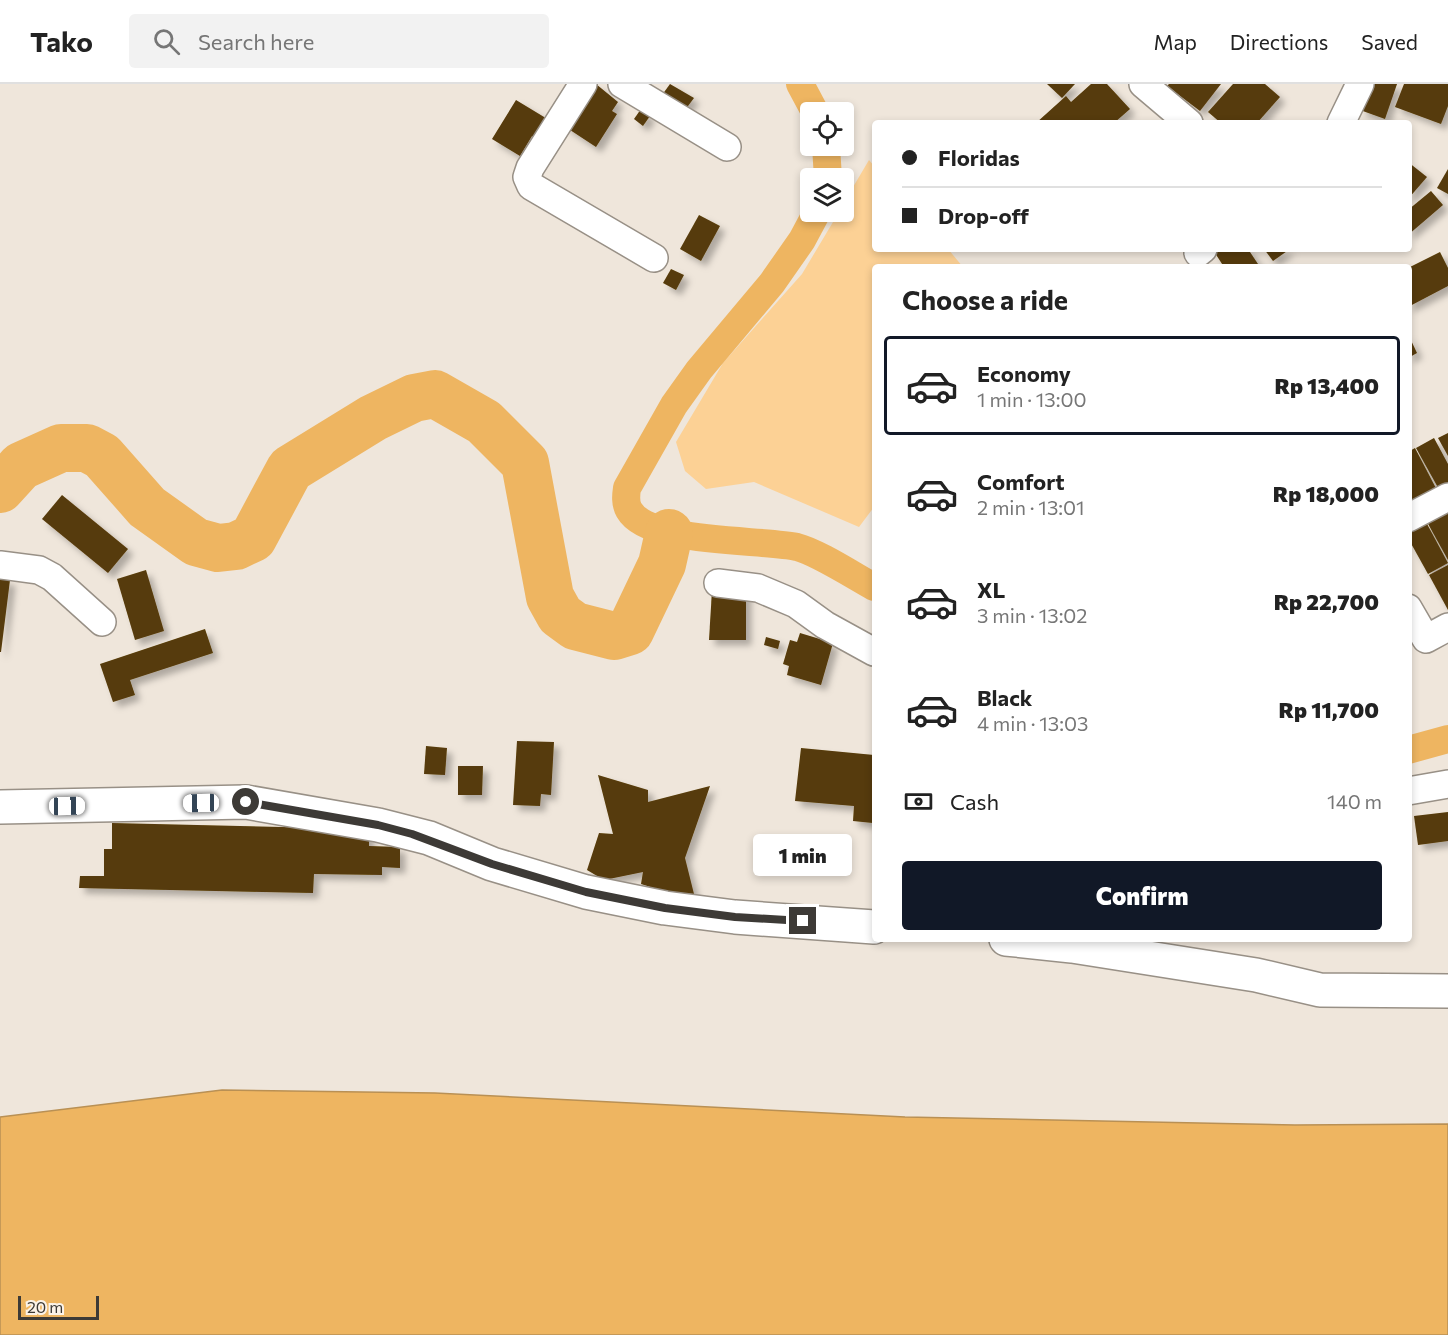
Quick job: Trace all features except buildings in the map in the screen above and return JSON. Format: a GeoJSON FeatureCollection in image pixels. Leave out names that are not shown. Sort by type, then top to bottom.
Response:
{"type":"FeatureCollection","features":[{"type":"Feature","properties":{"kind":"highway"},"geometry":{"type":"LineString","coordinates":[[0,807],[246,802],[378,825],[429,838],[492,864],[586,892],[665,908],[735,917],[872,927]]}},
{"type":"Feature","properties":{"kind":"highway"},"geometry":{"type":"LineString","coordinates":[[1034,942],[1256,975],[1320,990],[1448,991]]}},
{"type":"Feature","properties":{"kind":"street"},"geometry":{"type":"LineString","coordinates":[[583,84],[530,168],[527,177],[531,186],[654,258]]}},
{"type":"Feature","properties":{"kind":"street"},"geometry":{"type":"LineString","coordinates":[[622,84],[727,147]]}},
{"type":"Feature","properties":{"kind":"street"},"geometry":{"type":"LineString","coordinates":[[1143,84],[1185,120]]}},
{"type":"Feature","properties":{"kind":"street"},"geometry":{"type":"LineString","coordinates":[[1342,120],[1360,84]]}},
{"type":"Feature","properties":{"kind":"street"},"geometry":{"type":"LineString","coordinates":[[1412,516],[1448,497]]}},
{"type":"Feature","properties":{"kind":"street"},"geometry":{"type":"LineString","coordinates":[[0,565],[39,570],[52,577],[102,622]]}},
{"type":"Feature","properties":{"kind":"street"},"geometry":{"type":"LineString","coordinates":[[718,583],[758,588],[796,604],[825,625],[872,651]]}},
{"type":"Feature","properties":{"kind":"street"},"geometry":{"type":"LineString","coordinates":[[1412,615],[1426,639],[1448,627]]}},
{"type":"Feature","properties":{"kind":"street"},"geometry":{"type":"LineString","coordinates":[[1412,790],[1448,784]]}},
{"type":"Feature","properties":{"kind":"shaded area"},"geometry":{"type":"Polygon","coordinates":[[[869,160],[872,164],[872,252],[950,252],[960,264],[872,264],[872,510],[859,527],[754,482],[706,489],[685,471],[676,442],[723,363],[802,274],[833,222],[854,222],[854,185],[869,160]]]}},
{"type":"Feature","properties":{"kind":"shaded area"},"geometry":{"type":"Polygon","coordinates":[[[222,1090],[435,1093],[905,1117],[1295,1125],[1448,1124],[1448,1335],[0,1335],[0,1117],[222,1090]]]}},
{"type":"Feature","properties":{"kind":"waterway"},"geometry":{"type":"LineString","coordinates":[[800,84],[810,102]]}},
{"type":"Feature","properties":{"kind":"waterway"},"geometry":{"type":"LineString","coordinates":[[827,156],[827,168]]}},
{"type":"Feature","properties":{"kind":"waterway"},"geometry":{"type":"LineString","coordinates":[[812,222],[772,283],[699,370],[674,405],[627,488],[626,502],[629,510],[640,521],[658,529],[681,535],[797,547],[825,559],[872,586]]}},
{"type":"Feature","properties":{"kind":"waterway"},"geometry":{"type":"LineString","coordinates":[[0,489],[21,466],[61,448],[87,448],[102,456],[147,507],[196,542],[218,548],[236,546],[253,538],[290,469],[373,418],[414,398],[435,394],[484,422],[525,463],[550,597],[560,615],[575,626],[614,636],[630,631],[662,564],[669,533]]}},
{"type":"Feature","properties":{"kind":"waterway"},"geometry":{"type":"LineString","coordinates":[[1412,749],[1448,739]]}},
{"type":"Feature","properties":{"kind":"route"},"geometry":{"type":"LineString","coordinates":[[246,802],[378,825],[429,838],[492,864],[586,892],[665,908],[735,917],[803,921]]}}]}
